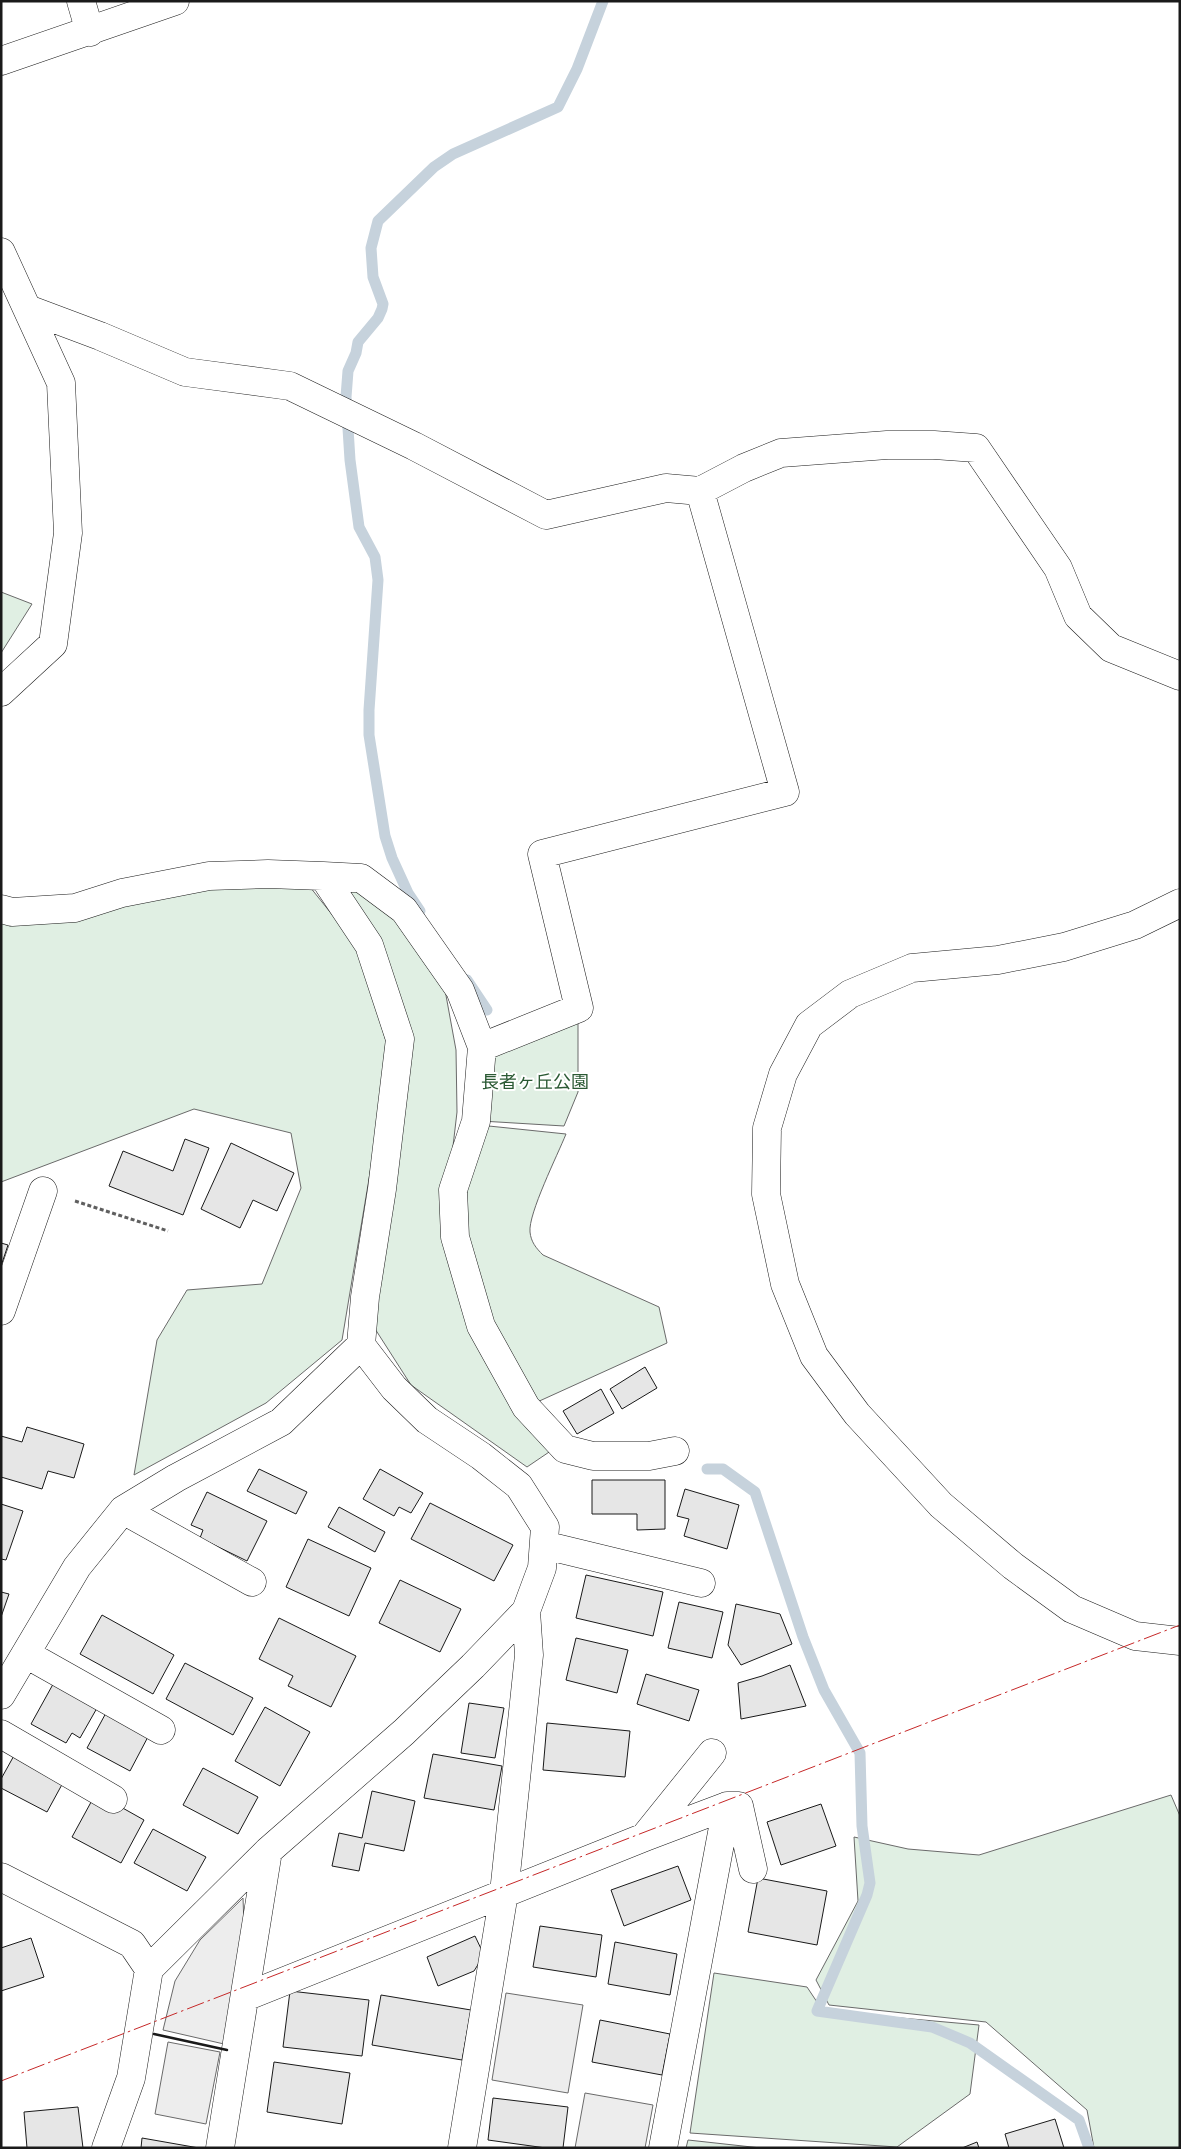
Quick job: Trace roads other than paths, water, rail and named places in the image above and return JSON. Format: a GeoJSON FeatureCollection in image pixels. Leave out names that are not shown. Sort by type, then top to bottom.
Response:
{"type":"FeatureCollection","features":[{"type":"Feature","properties":{"kind":"street"},"geometry":{"type":"LineString","coordinates":[[81,1],[90,32]]}},
{"type":"Feature","properties":{"kind":"street"},"geometry":{"type":"LineString","coordinates":[[1,61],[90,32],[175,1]]}},
{"type":"Feature","properties":{"kind":"street"},"geometry":{"type":"LineString","coordinates":[[1,252],[61,383],[68,533],[54,644],[1,692]]}},
{"type":"Feature","properties":{"kind":"street"},"geometry":{"type":"LineString","coordinates":[[28,309],[100,336],[184,372],[290,386],[546,515],[666,488],[700,492],[744,468],[781,454],[887,445],[934,445],[976,448],[1058,568],[1078,616],[1111,648],[1180,676]]}},
{"type":"Feature","properties":{"kind":"street"},"geometry":{"type":"LineString","coordinates":[[482,1047],[579,1008],[542,854],[785,792],[700,492]]}},
{"type":"Feature","properties":{"kind":"street"},"geometry":{"type":"LineString","coordinates":[[1,909],[12,912],[75,908],[122,893],[210,876],[268,874],[360,878],[404,910],[460,990],[482,1047],[476,1120],[453,1190],[455,1236],[481,1326],[526,1407],[565,1449],[594,1456],[649,1456],[675,1451]]}},
{"type":"Feature","properties":{"kind":"street"},"geometry":{"type":"LineString","coordinates":[[1,1695],[77,1567],[123,1510],[176,1478],[281,1422],[361,1346],[365,1297],[382,1189],[400,1039],[369,945],[323,876]]}},
{"type":"Feature","properties":{"kind":"street"},"geometry":{"type":"LineString","coordinates":[[1180,903],[1134,925],[1064,946],[998,960],[912,968],[850,994],[809,1025],[783,1074],[767,1128],[766,1194],[785,1284],[814,1356],[857,1414],[941,1505],[1013,1566],[1072,1609],[1134,1636],[1180,1641]]}},
{"type":"Feature","properties":{"kind":"street"},"geometry":{"type":"LineString","coordinates":[[1,1312],[43,1192]]}},
{"type":"Feature","properties":{"kind":"street"},"geometry":{"type":"LineString","coordinates":[[106,2148],[132,2078],[149,1969],[268,1851],[404,1732],[473,1666],[526,1611],[542,1568],[545,1527],[519,1486],[481,1456],[427,1420],[394,1388],[361,1346]]}},
{"type":"Feature","properties":{"kind":"street"},"geometry":{"type":"LineString","coordinates":[[123,1510],[252,1582]]}},
{"type":"Feature","properties":{"kind":"street"},"geometry":{"type":"LineString","coordinates":[[544,1545],[701,1583]]}},
{"type":"Feature","properties":{"kind":"street"},"geometry":{"type":"LineString","coordinates":[[462,2148],[504,1893],[529,1656],[526,1611]]}},
{"type":"Feature","properties":{"kind":"street"},"geometry":{"type":"LineString","coordinates":[[26,1654],[161,1730]]}},
{"type":"Feature","properties":{"kind":"street"},"geometry":{"type":"LineString","coordinates":[[1,1734],[112,1799]]}},
{"type":"Feature","properties":{"kind":"street"},"geometry":{"type":"LineString","coordinates":[[645,1837],[712,1754]]}},
{"type":"Feature","properties":{"kind":"street"},"geometry":{"type":"LineString","coordinates":[[245,1997],[727,1806],[739,1806],[753,1870]]}},
{"type":"Feature","properties":{"kind":"street"},"geometry":{"type":"LineString","coordinates":[[662,2148],[727,1806]]}},
{"type":"Feature","properties":{"kind":"street"},"geometry":{"type":"LineString","coordinates":[[220,2148],[268,1851]]}},
{"type":"Feature","properties":{"kind":"street"},"geometry":{"type":"LineString","coordinates":[[1,1877],[132,1944],[149,1969]]}},
{"type":"Feature","properties":{"kind":"waterway"},"geometry":{"type":"LineString","coordinates":[[420,911],[408,893],[392,858],[385,836],[369,735],[378,580],[375,557],[359,527],[350,460],[346,397],[348,371],[356,353],[358,342],[378,318],[383,304],[373,277],[371,248],[378,221],[434,167],[453,154],[558,107],[577,69],[603,1]]}},
{"type":"Feature","properties":{"kind":"waterway"},"geometry":{"type":"LineString","coordinates":[[467,980],[487,1010]]}},
{"type":"Feature","properties":{"kind":"waterway"},"geometry":{"type":"LineString","coordinates":[[707,1469],[723,1469],[755,1492],[803,1637],[824,1690],[860,1753],[862,1826],[870,1883],[867,1895],[817,2011],[932,2027],[970,2043],[1079,2120],[1089,2148]]}},
{"type":"Feature","properties":{"kind":"park label","name":"長者ヶ丘公園"},"geometry":{"type":"Point","coordinates":[535,1082]}}]}
